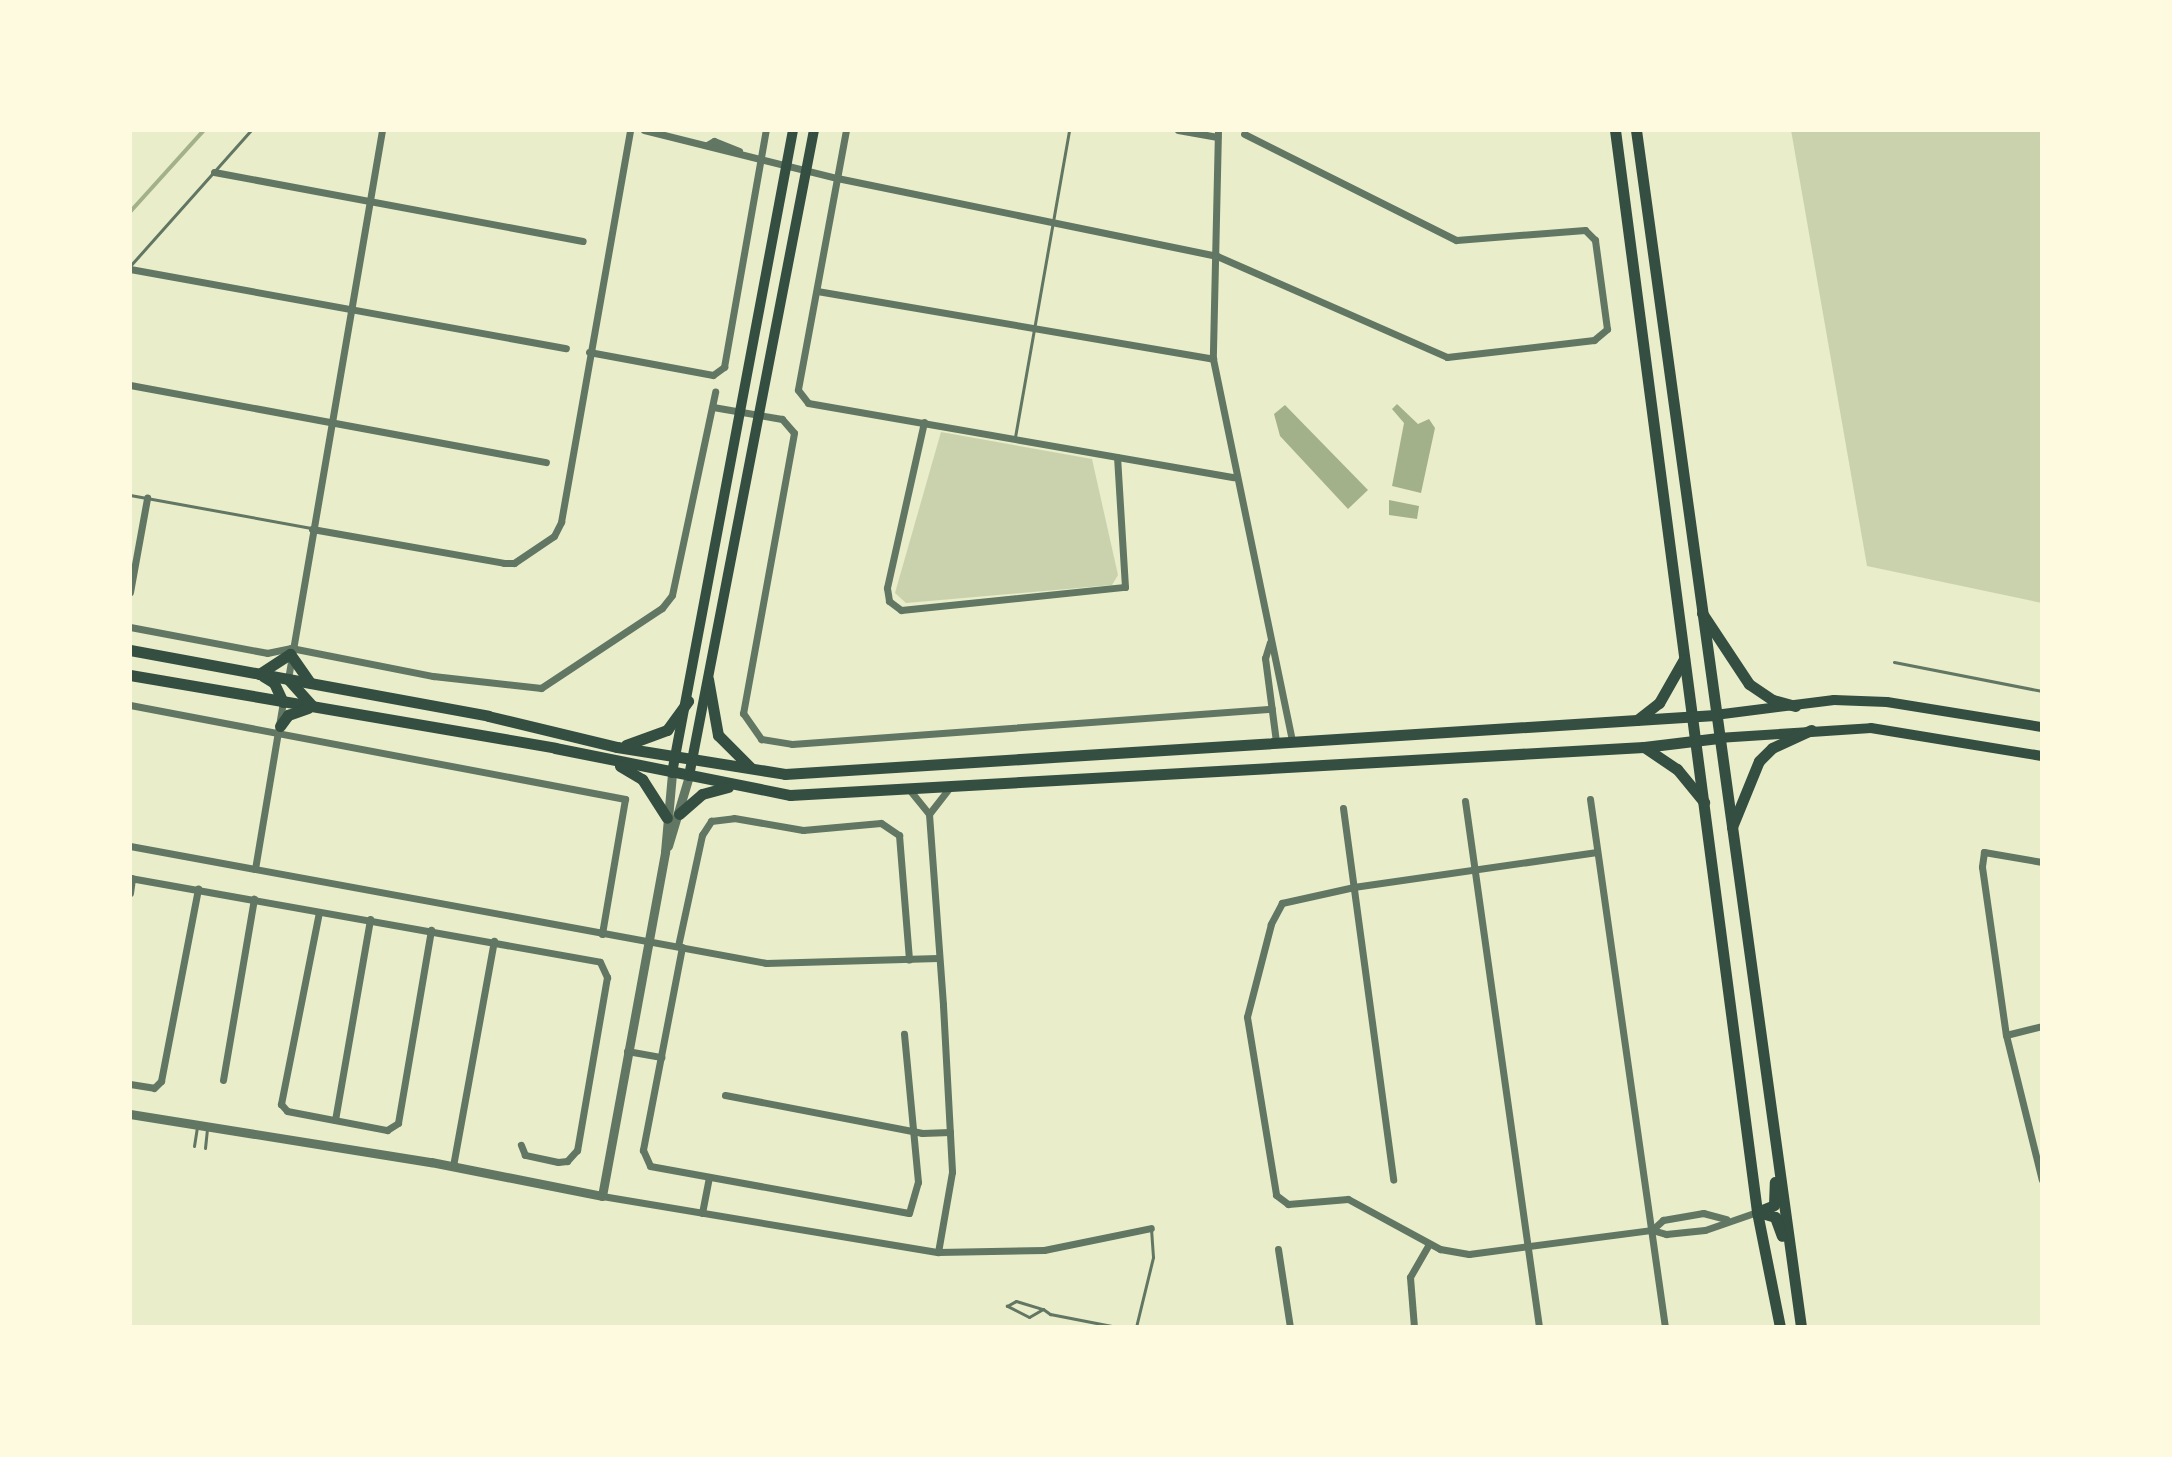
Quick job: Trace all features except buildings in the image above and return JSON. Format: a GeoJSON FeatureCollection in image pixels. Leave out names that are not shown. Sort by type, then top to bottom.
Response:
{"type":"FeatureCollection","features":[{"type":"Feature","properties":{"kind":"main road"},"geometry":{"type":"LineString","coordinates":[[672,773],[688,701],[793,130]]}},
{"type":"Feature","properties":{"kind":"main road"},"geometry":{"type":"LineString","coordinates":[[689,776],[814,130]]}},
{"type":"Feature","properties":{"kind":"main road"},"geometry":{"type":"LineString","coordinates":[[1615,130],[1628,136],[1635,130]]}},
{"type":"Feature","properties":{"kind":"main road"},"geometry":{"type":"LineString","coordinates":[[1615,130],[1757,1212],[1780,1327]]}},
{"type":"Feature","properties":{"kind":"main road"},"geometry":{"type":"LineString","coordinates":[[1635,130],[1698,606],[1732,827],[1801,1327]]}},
{"type":"Feature","properties":{"kind":"main road"},"geometry":{"type":"LineString","coordinates":[[1632,276],[1655,274]]}},
{"type":"Feature","properties":{"kind":"main road"},"geometry":{"type":"LineString","coordinates":[[1698,606],[1749,684],[1773,700],[1795,706]]}},
{"type":"Feature","properties":{"kind":"main road"},"geometry":{"type":"LineString","coordinates":[[130,650],[488,716],[617,747],[754,770],[820,774],[1276,742],[1633,722],[1795,706],[1887,702],[2042,727]]}},
{"type":"Feature","properties":{"kind":"main road"},"geometry":{"type":"LineString","coordinates":[[258,674],[290,651],[310,683]]}},
{"type":"Feature","properties":{"kind":"main road"},"geometry":{"type":"LineString","coordinates":[[1633,722],[1659,703],[1685,656]]}},
{"type":"Feature","properties":{"kind":"main road"},"geometry":{"type":"LineString","coordinates":[[258,674],[274,683],[283,702]]}},
{"type":"Feature","properties":{"kind":"main road"},"geometry":{"type":"LineString","coordinates":[[130,675],[790,795],[1644,747],[1811,730],[1925,733],[2042,756]]}},
{"type":"Feature","properties":{"kind":"main road"},"geometry":{"type":"LineString","coordinates":[[288,679],[313,707]]}},
{"type":"Feature","properties":{"kind":"main road"},"geometry":{"type":"LineString","coordinates":[[708,679],[718,735],[754,770]]}},
{"type":"Feature","properties":{"kind":"main road"},"geometry":{"type":"LineString","coordinates":[[261,698],[273,708],[280,728],[297,710],[313,707]]}},
{"type":"Feature","properties":{"kind":"main road"},"geometry":{"type":"LineString","coordinates":[[617,747],[656,737],[688,701]]}},
{"type":"Feature","properties":{"kind":"main road"},"geometry":{"type":"LineString","coordinates":[[1732,827],[1759,761],[1772,748],[1811,730]]}},
{"type":"Feature","properties":{"kind":"main road"},"geometry":{"type":"LineString","coordinates":[[1644,747],[1677,769],[1706,806]]}},
{"type":"Feature","properties":{"kind":"main road"},"geometry":{"type":"LineString","coordinates":[[610,760],[642,779],[667,818]]}},
{"type":"Feature","properties":{"kind":"main road"},"geometry":{"type":"LineString","coordinates":[[679,814],[702,794],[733,786]]}},
{"type":"Feature","properties":{"kind":"main road"},"geometry":{"type":"LineString","coordinates":[[1757,1212],[1774,1205],[1774,1137]]}},
{"type":"Feature","properties":{"kind":"main road"},"geometry":{"type":"LineString","coordinates":[[1757,1212],[1775,1217],[1792,1267]]}},
{"type":"Feature","properties":{"kind":"street"},"geometry":{"type":"LineString","coordinates":[[288,679],[290,651],[382,130]]}},
{"type":"Feature","properties":{"kind":"street"},"geometry":{"type":"LineString","coordinates":[[312,529],[514,563],[554,536],[561,522],[630,130]]}},
{"type":"Feature","properties":{"kind":"street"},"geometry":{"type":"LineString","coordinates":[[644,130],[707,145],[714,141],[837,178],[1217,256],[1447,357],[1603,336],[1607,329],[1595,240],[1585,230],[1456,240],[1244,134]]}},
{"type":"Feature","properties":{"kind":"street"},"geometry":{"type":"LineString","coordinates":[[589,352],[713,375],[724,367],[766,130]]}},
{"type":"Feature","properties":{"kind":"street"},"geometry":{"type":"LineString","coordinates":[[846,130],[798,390],[802,398],[808,403],[1234,477]]}},
{"type":"Feature","properties":{"kind":"street"},"geometry":{"type":"LineString","coordinates":[[1178,130],[1218,133],[1213,359],[1234,477],[1270,642],[1278,657],[1292,741]]}},
{"type":"Feature","properties":{"kind":"street"},"geometry":{"type":"LineString","coordinates":[[214,172],[370,198],[583,241]]}},
{"type":"Feature","properties":{"kind":"street"},"geometry":{"type":"LineString","coordinates":[[130,268],[351,305],[566,348]]}},
{"type":"Feature","properties":{"kind":"street"},"geometry":{"type":"LineString","coordinates":[[817,291],[1213,359]]}},
{"type":"Feature","properties":{"kind":"street"},"geometry":{"type":"LineString","coordinates":[[130,385],[546,462]]}},
{"type":"Feature","properties":{"kind":"street"},"geometry":{"type":"LineString","coordinates":[[130,627],[267,653],[290,651],[433,676],[541,688],[662,608],[672,595],[715,392]]}},
{"type":"Feature","properties":{"kind":"street"},"geometry":{"type":"LineString","coordinates":[[713,407],[790,423],[794,433],[743,713],[761,739],[792,744],[1272,709]]}},
{"type":"Feature","properties":{"kind":"street"},"geometry":{"type":"LineString","coordinates":[[924,422],[887,588],[889,601],[901,610],[1125,587],[1117,457]]}},
{"type":"Feature","properties":{"kind":"street"},"geometry":{"type":"LineString","coordinates":[[130,592],[147,498]]}},
{"type":"Feature","properties":{"kind":"street"},"geometry":{"type":"LineString","coordinates":[[1270,642],[1265,658],[1276,742]]}},
{"type":"Feature","properties":{"kind":"street"},"geometry":{"type":"LineString","coordinates":[[255,869],[283,702]]}},
{"type":"Feature","properties":{"kind":"street"},"geometry":{"type":"LineString","coordinates":[[130,705],[280,728],[625,799],[602,934]]}},
{"type":"Feature","properties":{"kind":"street"},"geometry":{"type":"LineString","coordinates":[[665,852],[672,773]]}},
{"type":"Feature","properties":{"kind":"street"},"geometry":{"type":"LineString","coordinates":[[602,1196],[646,940],[665,852],[689,776]]}},
{"type":"Feature","properties":{"kind":"street"},"geometry":{"type":"LineString","coordinates":[[929,814],[952,784]]}},
{"type":"Feature","properties":{"kind":"street"},"geometry":{"type":"LineString","coordinates":[[907,788],[929,814],[952,1180],[938,1252]]}},
{"type":"Feature","properties":{"kind":"street"},"geometry":{"type":"LineString","coordinates":[[1590,799],[1665,1327]]}},
{"type":"Feature","properties":{"kind":"street"},"geometry":{"type":"LineString","coordinates":[[1465,801],[1539,1327]]}},
{"type":"Feature","properties":{"kind":"street"},"geometry":{"type":"LineString","coordinates":[[1343,808],[1393,1180]]}},
{"type":"Feature","properties":{"kind":"street"},"geometry":{"type":"LineString","coordinates":[[904,1034],[918,1186],[913,1209],[905,1214],[654,1168],[644,1157],[702,835],[711,821],[734,818],[803,830],[881,823],[899,835],[909,960]]}},
{"type":"Feature","properties":{"kind":"street"},"geometry":{"type":"LineString","coordinates":[[130,846],[766,963],[938,958]]}},
{"type":"Feature","properties":{"kind":"street"},"geometry":{"type":"LineString","coordinates":[[1597,852],[1354,887],[1282,903],[1271,924],[1247,1017],[1279,1200],[1288,1204],[1348,1199],[1429,1244],[1469,1254],[1652,1230],[1666,1234],[1705,1230],[1726,1219],[1757,1212]]}},
{"type":"Feature","properties":{"kind":"street"},"geometry":{"type":"LineString","coordinates":[[2042,862],[1984,852],[2006,1035],[2042,1180]]}},
{"type":"Feature","properties":{"kind":"street"},"geometry":{"type":"LineString","coordinates":[[130,893],[131,878],[600,962],[607,977],[577,1150],[567,1161],[558,1162],[525,1155],[521,1145]]}},
{"type":"Feature","properties":{"kind":"street"},"geometry":{"type":"LineString","coordinates":[[130,1084],[154,1088],[161,1081],[198,889]]}},
{"type":"Feature","properties":{"kind":"street"},"geometry":{"type":"LineString","coordinates":[[223,1080],[254,899]]}},
{"type":"Feature","properties":{"kind":"street"},"geometry":{"type":"LineString","coordinates":[[319,912],[281,1104],[287,1111],[387,1130],[397,1126],[431,930]]}},
{"type":"Feature","properties":{"kind":"street"},"geometry":{"type":"LineString","coordinates":[[335,1120],[370,919]]}},
{"type":"Feature","properties":{"kind":"street"},"geometry":{"type":"LineString","coordinates":[[453,1166],[494,941]]}},
{"type":"Feature","properties":{"kind":"street"},"geometry":{"type":"LineString","coordinates":[[2006,1035],[2042,1026]]}},
{"type":"Feature","properties":{"kind":"street"},"geometry":{"type":"LineString","coordinates":[[627,1051],[661,1057]]}},
{"type":"Feature","properties":{"kind":"street"},"geometry":{"type":"LineString","coordinates":[[725,1095],[914,1131],[950,1132]]}},
{"type":"Feature","properties":{"kind":"street"},"geometry":{"type":"LineString","coordinates":[[130,1114],[453,1166],[602,1196],[938,1252],[1044,1250],[1151,1228]]}},
{"type":"Feature","properties":{"kind":"street"},"geometry":{"type":"LineString","coordinates":[[702,1213],[709,1178]]}},
{"type":"Feature","properties":{"kind":"street"},"geometry":{"type":"LineString","coordinates":[[1652,1230],[1663,1220],[1703,1213],[1726,1219]]}},
{"type":"Feature","properties":{"kind":"street"},"geometry":{"type":"LineString","coordinates":[[1414,1327],[1410,1277],[1429,1244]]}},
{"type":"Feature","properties":{"kind":"street"},"geometry":{"type":"LineString","coordinates":[[1278,1249],[1290,1327]]}},
{"type":"Feature","properties":{"kind":"lane"},"geometry":{"type":"LineString","coordinates":[[130,268],[251,130]]}},
{"type":"Feature","properties":{"kind":"lane"},"geometry":{"type":"LineString","coordinates":[[1015,437],[1069,130]]}},
{"type":"Feature","properties":{"kind":"lane"},"geometry":{"type":"LineString","coordinates":[[130,495],[312,529]]}},
{"type":"Feature","properties":{"kind":"lane"},"geometry":{"type":"LineString","coordinates":[[1894,662],[2042,691]]}},
{"type":"Feature","properties":{"kind":"lane"},"geometry":{"type":"LineString","coordinates":[[194,1146],[202,1127]]}},
{"type":"Feature","properties":{"kind":"lane"},"geometry":{"type":"LineString","coordinates":[[202,1127],[205,1148]]}},
{"type":"Feature","properties":{"kind":"lane"},"geometry":{"type":"LineString","coordinates":[[1136,1327],[1153,1257],[1151,1228]]}},
{"type":"Feature","properties":{"kind":"lane"},"geometry":{"type":"LineString","coordinates":[[1043,1309],[1029,1317],[1007,1306],[1013,1301],[1117,1327]]}},
{"type":"Feature","properties":{"kind":"shaded area"},"geometry":{"type":"Polygon","coordinates":[[[1791,130],[2042,130],[2042,603],[1867,566],[1791,130]]]}},
{"type":"Feature","properties":{"kind":"shaded area"},"geometry":{"type":"Polygon","coordinates":[[[1397,404],[1418,424],[1429,419],[1435,428],[1421,493],[1392,486],[1404,423],[1392,409],[1397,404]]]}},
{"type":"Feature","properties":{"kind":"shaded area"},"geometry":{"type":"Polygon","coordinates":[[[1285,405],[1368,490],[1348,509],[1280,436],[1274,414],[1285,405]]]}},
{"type":"Feature","properties":{"kind":"shaded area"},"geometry":{"type":"Polygon","coordinates":[[[941,432],[1092,459],[1118,575],[1112,585],[906,603],[895,593],[941,432]]]}},
{"type":"Feature","properties":{"kind":"shaded area"},"geometry":{"type":"Polygon","coordinates":[[[1389,500],[1419,506],[1417,519],[1389,515],[1389,500]]]}},
{"type":"Feature","properties":{"kind":"waterway"},"geometry":{"type":"LineString","coordinates":[[130,212],[204,130]]}}]}
